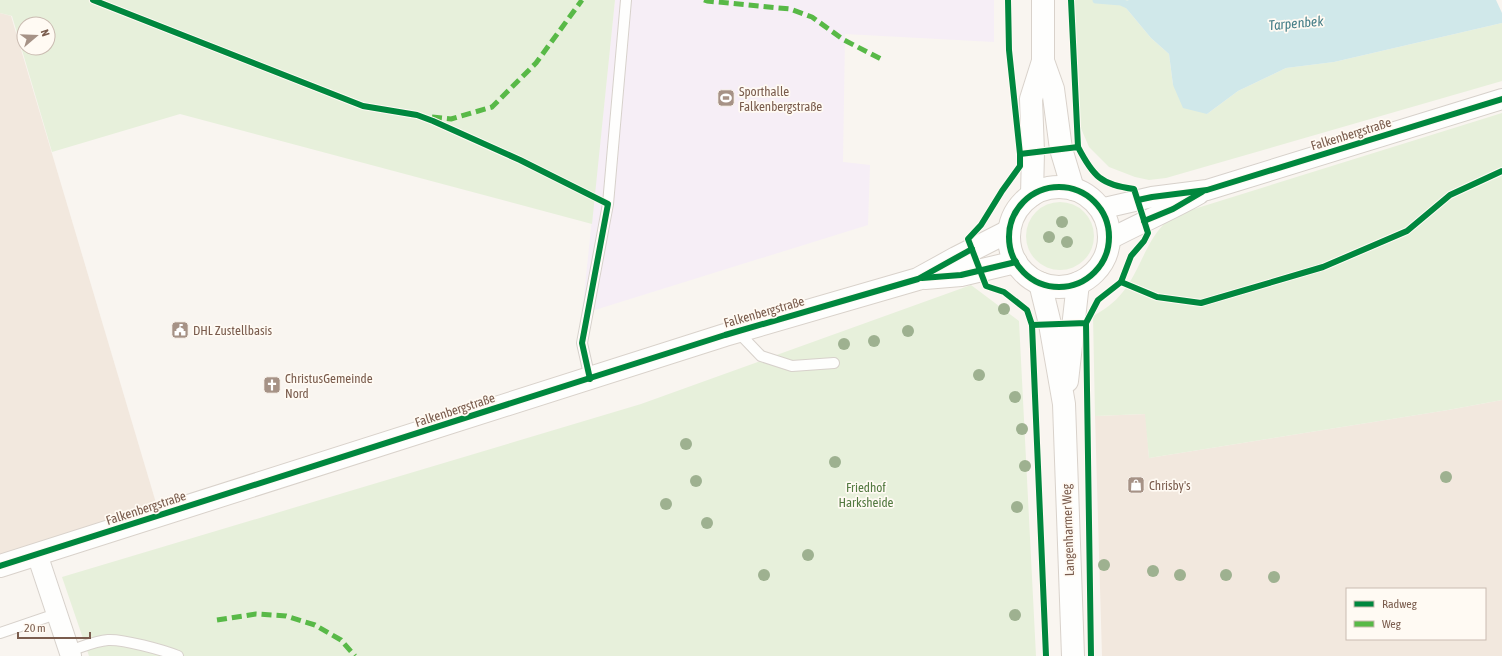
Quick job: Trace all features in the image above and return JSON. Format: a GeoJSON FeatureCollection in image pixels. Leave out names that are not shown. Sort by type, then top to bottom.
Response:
{"type":"FeatureCollection","features":[{"type":"Feature","properties":{"kind":"main road"},"geometry":{"type":"LineString","coordinates":[[1032,195],[1033,152],[1031,99],[1043,61],[1043,0]]}},
{"type":"Feature","properties":{"kind":"main road"},"geometry":{"type":"LineString","coordinates":[[1043,61],[1053,89],[1061,149],[1073,189]]}},
{"type":"Feature","properties":{"kind":"main road"},"geometry":{"type":"LineString","coordinates":[[1062,187],[1073,189],[1092,200],[1100,209],[1105,219],[1108,240],[1106,251],[1102,261],[1095,270],[1087,278],[1078,283],[1065,286],[1052,286],[1040,283],[1028,277],[1019,268],[1013,257],[1009,244],[1009,231],[1012,219],[1019,207],[1038,191],[1062,187]]}},
{"type":"Feature","properties":{"kind":"main road","name":"Falkenbergstraße"},"geometry":{"type":"LineString","coordinates":[[918,279],[1009,231]]}},
{"type":"Feature","properties":{"kind":"main road","name":"Falkenbergstraße"},"geometry":{"type":"LineString","coordinates":[[0,566],[738,332],[918,279],[961,275],[1016,262]]}},
{"type":"Feature","properties":{"kind":"main road","name":"Langenharmer Weg"},"geometry":{"type":"LineString","coordinates":[[1040,283],[1050,324],[1064,404],[1073,656]]}},
{"type":"Feature","properties":{"kind":"main road","name":"Langenharmer Weg"},"geometry":{"type":"LineString","coordinates":[[1064,404],[1078,283]]}},
{"type":"Feature","properties":{"kind":"street","name":"Falkenbergstraße"},"geometry":{"type":"LineString","coordinates":[[1100,209],[1152,197],[1207,190],[1502,99]]}},
{"type":"Feature","properties":{"kind":"street","name":"Falkenbergstraße"},"geometry":{"type":"LineString","coordinates":[[1108,240],[1142,222],[1173,209],[1207,190]]}},
{"type":"Feature","properties":{"kind":"street"},"geometry":{"type":"LineString","coordinates":[[37,554],[70,654]]}},
{"type":"Feature","properties":{"kind":"lane"},"geometry":{"type":"LineString","coordinates":[[590,379],[582,343],[608,204],[626,0]]}},
{"type":"Feature","properties":{"kind":"lane"},"geometry":{"type":"LineString","coordinates":[[738,332],[761,356],[792,366],[834,363]]}},
{"type":"Feature","properties":{"kind":"lane"},"geometry":{"type":"LineString","coordinates":[[0,633],[56,614]]}},
{"type":"Feature","properties":{"kind":"lane"},"geometry":{"type":"LineString","coordinates":[[70,654],[96,642],[109,640],[122,641],[178,656]]}},
{"type":"Feature","properties":{"kind":"shaded area"},"geometry":{"type":"Polygon","coordinates":[[[615,0],[994,0],[994,42],[845,34],[843,162],[870,165],[868,225],[582,314],[615,0]]]}},
{"type":"Feature","properties":{"kind":"shaded area"},"geometry":{"type":"Polygon","coordinates":[[[0,13],[11,16],[16,33],[16,56],[23,56],[159,513],[0,562],[0,13]]]}},
{"type":"Feature","properties":{"kind":"shaded area"},"geometry":{"type":"Polygon","coordinates":[[[1502,400],[1502,656],[1102,656],[1095,416],[1146,414],[1149,458],[1502,400]]]}},
{"type":"Feature","properties":{"kind":"green space"},"geometry":{"type":"Polygon","coordinates":[[[0,0],[615,0],[592,224],[180,114],[52,152],[24,56],[56,56],[56,16],[16,16],[16,30],[12,16],[0,13],[0,0]]]}},
{"type":"Feature","properties":{"kind":"green space"},"geometry":{"type":"Polygon","coordinates":[[[1073,0],[1129,0],[1121,2],[1151,38],[1169,54],[1173,85],[1207,114],[1238,91],[1286,68],[1334,62],[1502,23],[1502,81],[1166,178],[1149,180],[1135,177],[1109,167],[1089,147],[1080,126],[1076,107],[1073,0]]]}},
{"type":"Feature","properties":{"kind":"green space"},"geometry":{"type":"Polygon","coordinates":[[[1502,113],[1502,400],[1149,458],[1145,414],[1095,416],[1093,316],[1109,306],[1122,293],[1133,277],[1151,241],[1168,220],[1178,214],[1502,113]]]}},
{"type":"Feature","properties":{"kind":"green space"},"geometry":{"type":"Polygon","coordinates":[[[1060,202],[1073,205],[1084,212],[1091,223],[1094,236],[1091,249],[1084,260],[1073,267],[1060,270],[1047,267],[1036,260],[1029,249],[1026,236],[1029,223],[1036,212],[1047,205],[1060,202]]]}},
{"type":"Feature","properties":{"kind":"green space","name":"Friedhof Harksheide"},"geometry":{"type":"Polygon","coordinates":[[[971,285],[1019,321],[1036,656],[89,656],[62,577],[641,404],[971,285]]]}},
{"type":"Feature","properties":{"kind":"water"},"geometry":{"type":"Polygon","coordinates":[[[1129,0],[1496,0],[1502,13],[1502,23],[1334,62],[1286,68],[1238,91],[1207,114],[1183,108],[1173,85],[1169,54],[1151,38],[1121,2],[1129,0]]]}},
{"type":"Feature","properties":{"kind":"waterway","name":"Tarpenbek"},"geometry":{"type":"LineString","coordinates":[[1096,0],[1121,2],[1130,6]]}},
{"type":"Feature","properties":{"kind":"marked path"},"geometry":{"type":"LineString","coordinates":[[432,117],[451,119],[492,107],[536,63],[582,0]]}},
{"type":"Feature","properties":{"kind":"marked path"},"geometry":{"type":"LineString","coordinates":[[704,0],[790,9],[812,17],[844,40],[881,59]]}},
{"type":"Feature","properties":{"kind":"marked path"},"geometry":{"type":"LineString","coordinates":[[217,620],[256,614],[286,616],[315,625],[341,640],[355,656]]}},
{"type":"Feature","properties":{"kind":"cycle path"},"geometry":{"type":"LineString","coordinates":[[93,0],[363,106],[417,115],[433,121],[520,160],[608,204],[582,343],[590,379]]}},
{"type":"Feature","properties":{"kind":"cycle path"},"geometry":{"type":"LineString","coordinates":[[1008,0],[1009,50],[1020,154]]}},
{"type":"Feature","properties":{"kind":"cycle path"},"geometry":{"type":"LineString","coordinates":[[1071,0],[1078,147]]}},
{"type":"Feature","properties":{"kind":"cycle path"},"geometry":{"type":"LineString","coordinates":[[1138,200],[1207,190],[1502,99]]}},
{"type":"Feature","properties":{"kind":"cycle path"},"geometry":{"type":"LineString","coordinates":[[1086,323],[1032,325],[1027,310],[1004,292],[986,286],[968,239],[981,225],[1002,191],[1020,166],[1020,154],[1078,147],[1088,165],[1099,177],[1113,185],[1134,189],[1148,233],[1144,241],[1131,256],[1121,282],[1098,300],[1086,323],[1091,656]]}},
{"type":"Feature","properties":{"kind":"cycle path"},"geometry":{"type":"LineString","coordinates":[[1121,282],[1157,297],[1201,303],[1323,267],[1407,231],[1450,195],[1502,171]]}},
{"type":"Feature","properties":{"kind":"cycle path"},"geometry":{"type":"LineString","coordinates":[[1059,187],[1078,191],[1094,202],[1105,218],[1109,237],[1105,256],[1094,272],[1078,283],[1059,287],[1040,283],[1024,272],[1013,256],[1009,237],[1013,218],[1024,202],[1040,191],[1059,187]]}},
{"type":"Feature","properties":{"kind":"cycle path"},"geometry":{"type":"LineString","coordinates":[[1144,221],[1173,209],[1202,192]]}},
{"type":"Feature","properties":{"kind":"cycle path"},"geometry":{"type":"LineString","coordinates":[[0,566],[725,335],[918,279],[972,249]]}},
{"type":"Feature","properties":{"kind":"cycle path"},"geometry":{"type":"LineString","coordinates":[[922,278],[961,275],[1016,262]]}},
{"type":"Feature","properties":{"kind":"cycle path"},"geometry":{"type":"LineString","coordinates":[[1032,325],[1046,656]]}},
{"type":"Feature","properties":{"kind":"place","name":"Sporthalle Falkenbergstraße"},"geometry":{"type":"Point","coordinates":[726,98]}},
{"type":"Feature","properties":{"kind":"place","name":"DHL Zustellbasis"},"geometry":{"type":"Point","coordinates":[180,330]}},
{"type":"Feature","properties":{"kind":"place","name":"ChristusGemeinde Nord"},"geometry":{"type":"Point","coordinates":[272,385]}},
{"type":"Feature","properties":{"kind":"place","name":"Chrisby's"},"geometry":{"type":"Point","coordinates":[1136,485]}}]}
